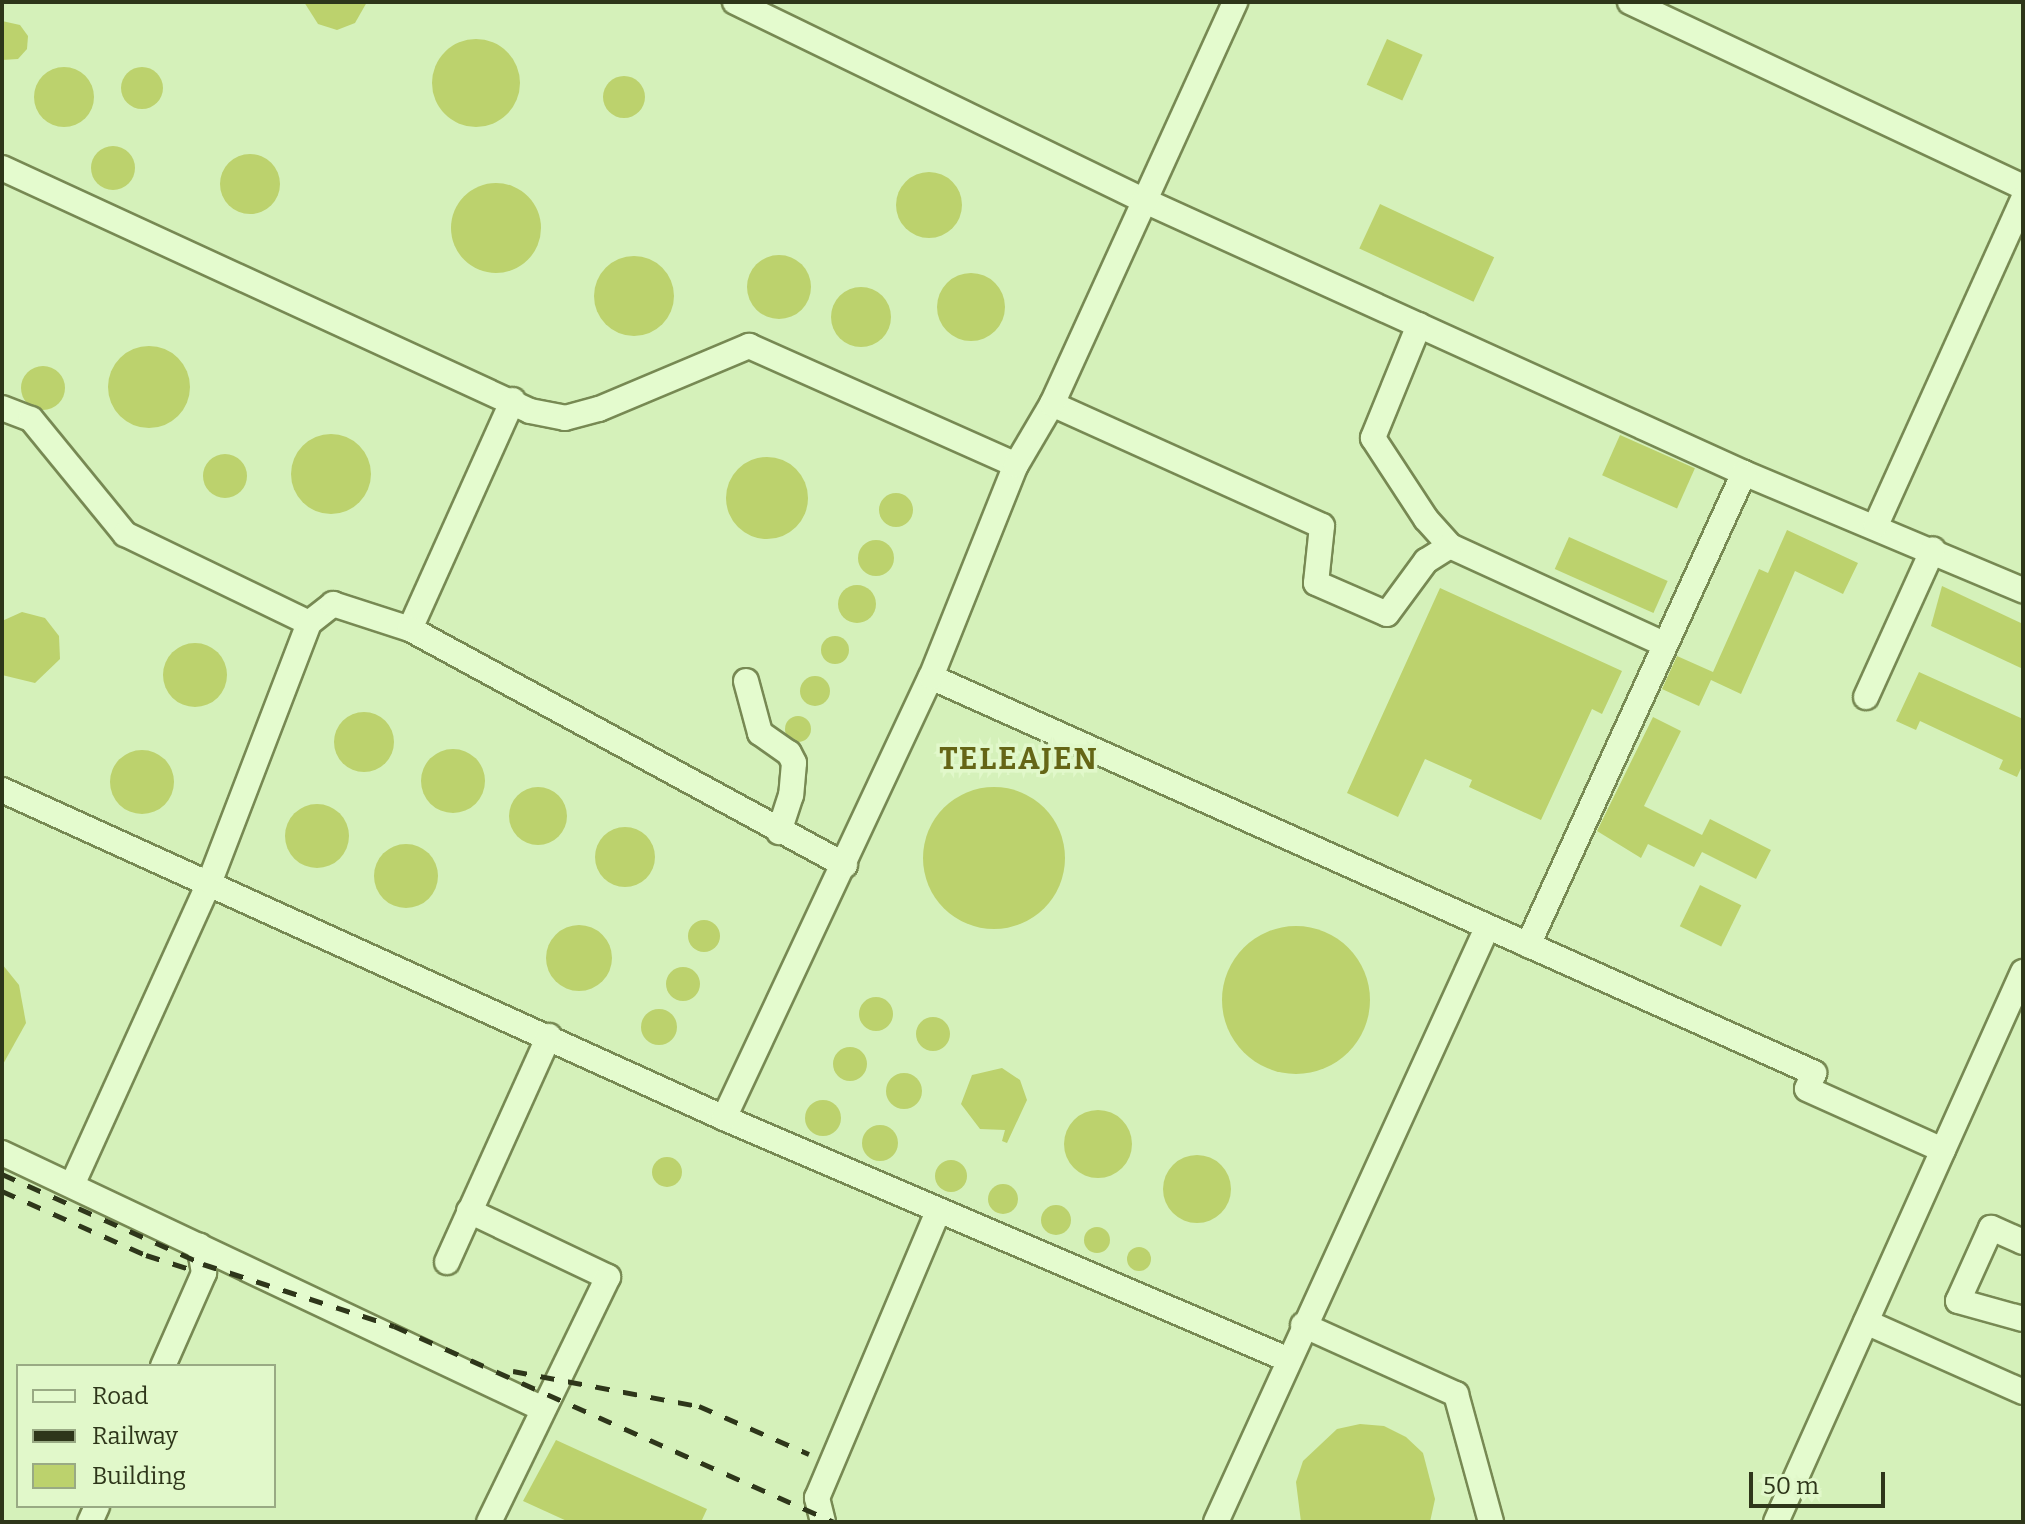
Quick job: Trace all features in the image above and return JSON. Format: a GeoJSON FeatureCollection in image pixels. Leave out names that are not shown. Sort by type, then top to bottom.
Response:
{"type":"FeatureCollection","features":[{"type":"Feature","properties":{"kind":"lane"},"geometry":{"type":"LineString","coordinates":[[735,2],[1143,200],[1744,473],[1876,525],[2023,590]]}},
{"type":"Feature","properties":{"kind":"lane"},"geometry":{"type":"LineString","coordinates":[[724,1118],[931,677],[1016,465],[1052,404],[1235,2]]}},
{"type":"Feature","properties":{"kind":"lane"},"geometry":{"type":"LineString","coordinates":[[1630,2],[2023,187]]}},
{"type":"Feature","properties":{"kind":"lane"},"geometry":{"type":"LineString","coordinates":[[2,168],[513,400],[530,411],[565,418],[599,409],[749,346],[1016,465]]}},
{"type":"Feature","properties":{"kind":"lane"},"geometry":{"type":"LineString","coordinates":[[1876,525],[2023,200]]}},
{"type":"Feature","properties":{"kind":"lane"},"geometry":{"type":"LineString","coordinates":[[1419,325],[1373,438],[1393,475],[1450,546],[1664,644]]}},
{"type":"Feature","properties":{"kind":"lane"},"geometry":{"type":"LineString","coordinates":[[410,629],[513,400]]}},
{"type":"Feature","properties":{"kind":"lane"},"geometry":{"type":"LineString","coordinates":[[1052,404],[1322,526],[1316,583],[1387,614],[1426,561],[1450,546]]}},
{"type":"Feature","properties":{"kind":"lane"},"geometry":{"type":"LineString","coordinates":[[2,408],[31,419],[125,534],[309,623]]}},
{"type":"Feature","properties":{"kind":"lane"},"geometry":{"type":"LineString","coordinates":[[1528,945],[1744,473]]}},
{"type":"Feature","properties":{"kind":"lane"},"geometry":{"type":"LineString","coordinates":[[1866,697],[1933,549]]}},
{"type":"Feature","properties":{"kind":"lane"},"geometry":{"type":"LineString","coordinates":[[72,1185],[210,881],[309,623],[333,604],[410,629],[779,832],[845,865]]}},
{"type":"Feature","properties":{"kind":"lane"},"geometry":{"type":"LineString","coordinates":[[931,677],[1814,1073],[1807,1089],[1943,1150]]}},
{"type":"Feature","properties":{"kind":"lane"},"geometry":{"type":"LineString","coordinates":[[746,681],[760,733],[789,753],[794,763],[791,795],[779,832]]}},
{"type":"Feature","properties":{"kind":"lane"},"geometry":{"type":"LineString","coordinates":[[2,790],[210,881],[724,1118],[1289,1360]]}},
{"type":"Feature","properties":{"kind":"lane"},"geometry":{"type":"LineString","coordinates":[[1216,1522],[1303,1325],[1487,928]]}},
{"type":"Feature","properties":{"kind":"lane"},"geometry":{"type":"LineString","coordinates":[[1776,1522],[2023,973]]}},
{"type":"Feature","properties":{"kind":"lane"},"geometry":{"type":"LineString","coordinates":[[447,1262],[549,1036]]}},
{"type":"Feature","properties":{"kind":"lane"},"geometry":{"type":"LineString","coordinates":[[2,1153],[541,1408]]}},
{"type":"Feature","properties":{"kind":"lane"},"geometry":{"type":"LineString","coordinates":[[469,1211],[608,1277],[541,1408],[489,1522]]}},
{"type":"Feature","properties":{"kind":"lane"},"geometry":{"type":"LineString","coordinates":[[823,1522],[817,1498],[938,1212]]}},
{"type":"Feature","properties":{"kind":"lane"},"geometry":{"type":"LineString","coordinates":[[2023,1242],[1991,1228],[1958,1301],[2023,1319]]}},
{"type":"Feature","properties":{"kind":"lane"},"geometry":{"type":"LineString","coordinates":[[164,1364],[204,1273],[199,1245]]}},
{"type":"Feature","properties":{"kind":"lane"},"geometry":{"type":"LineString","coordinates":[[1866,1322],[2023,1392]]}},
{"type":"Feature","properties":{"kind":"lane"},"geometry":{"type":"LineString","coordinates":[[1303,1325],[1456,1394],[1491,1522]]}},
{"type":"Feature","properties":{"kind":"building"},"geometry":{"type":"Polygon","coordinates":[[[304,2],[367,2],[355,23],[337,30],[318,24],[304,2]]]}},
{"type":"Feature","properties":{"kind":"building"},"geometry":{"type":"Polygon","coordinates":[[[2,21],[20,25],[28,36],[27,49],[18,59],[2,60],[2,21]]]}},
{"type":"Feature","properties":{"kind":"building"},"geometry":{"type":"Polygon","coordinates":[[[476,39],[501,46],[513,58],[520,83],[513,108],[501,120],[476,127],[451,120],[439,108],[432,83],[439,58],[451,46],[476,39]]]}},
{"type":"Feature","properties":{"kind":"building"},"geometry":{"type":"Polygon","coordinates":[[[1387,39],[1423,55],[1402,101],[1367,85],[1387,39]]]}},
{"type":"Feature","properties":{"kind":"building"},"geometry":{"type":"Polygon","coordinates":[[[64,67],[75,69],[85,76],[92,86],[92,108],[85,118],[75,125],[64,127],[53,125],[43,118],[36,108],[34,97],[36,86],[43,76],[53,69],[64,67]]]}},
{"type":"Feature","properties":{"kind":"building"},"geometry":{"type":"Polygon","coordinates":[[[142,67],[157,73],[163,88],[157,103],[142,109],[127,103],[121,88],[127,73],[142,67]]]}},
{"type":"Feature","properties":{"kind":"building"},"geometry":{"type":"Polygon","coordinates":[[[624,76],[639,82],[645,97],[639,112],[624,118],[609,112],[603,97],[609,82],[624,76]]]}},
{"type":"Feature","properties":{"kind":"building"},"geometry":{"type":"Polygon","coordinates":[[[113,146],[129,152],[135,168],[129,184],[113,190],[97,184],[91,168],[97,152],[113,146]]]}},
{"type":"Feature","properties":{"kind":"building"},"geometry":{"type":"Polygon","coordinates":[[[250,154],[262,156],[271,163],[278,172],[278,196],[271,205],[262,212],[250,214],[238,212],[229,205],[222,196],[220,184],[222,172],[229,163],[238,156],[250,154]]]}},
{"type":"Feature","properties":{"kind":"building"},"geometry":{"type":"Polygon","coordinates":[[[929,172],[942,175],[952,182],[959,192],[962,205],[959,218],[952,228],[942,235],[929,238],[916,235],[906,228],[899,218],[896,205],[899,192],[906,182],[916,175],[929,172]]]}},
{"type":"Feature","properties":{"kind":"building"},"geometry":{"type":"Polygon","coordinates":[[[496,183],[513,187],[528,196],[537,211],[541,228],[537,245],[528,260],[513,269],[496,273],[479,269],[464,260],[455,245],[451,228],[455,211],[464,196],[479,187],[496,183]]]}},
{"type":"Feature","properties":{"kind":"building"},"geometry":{"type":"Polygon","coordinates":[[[1380,204],[1494,257],[1473,302],[1359,248],[1380,204]]]}},
{"type":"Feature","properties":{"kind":"building"},"geometry":{"type":"Polygon","coordinates":[[[779,255],[802,264],[811,287],[802,310],[779,319],[756,310],[747,287],[756,264],[779,255]]]}},
{"type":"Feature","properties":{"kind":"building"},"geometry":{"type":"Polygon","coordinates":[[[634,256],[649,259],[662,268],[671,281],[674,296],[671,311],[662,324],[649,333],[634,336],[619,333],[606,324],[597,311],[594,296],[597,281],[606,268],[619,259],[634,256]]]}},
{"type":"Feature","properties":{"kind":"building"},"geometry":{"type":"Polygon","coordinates":[[[971,273],[995,283],[1005,307],[995,331],[971,341],[947,331],[937,307],[947,283],[971,273]]]}},
{"type":"Feature","properties":{"kind":"building"},"geometry":{"type":"Polygon","coordinates":[[[861,287],[872,289],[882,296],[889,306],[889,328],[882,338],[872,345],[861,347],[850,345],[840,338],[833,328],[831,317],[833,306],[840,296],[850,289],[861,287]]]}},
{"type":"Feature","properties":{"kind":"building"},"geometry":{"type":"Polygon","coordinates":[[[149,346],[165,349],[178,358],[187,371],[190,387],[187,403],[178,416],[165,425],[149,428],[133,425],[120,416],[111,403],[108,387],[111,371],[120,358],[133,349],[149,346]]]}},
{"type":"Feature","properties":{"kind":"building"},"geometry":{"type":"Polygon","coordinates":[[[43,366],[59,372],[65,388],[59,404],[43,410],[27,404],[21,388],[27,372],[43,366]]]}},
{"type":"Feature","properties":{"kind":"building"},"geometry":{"type":"Polygon","coordinates":[[[331,434],[346,437],[359,446],[368,459],[371,474],[368,489],[359,502],[346,511],[331,514],[316,511],[303,502],[294,489],[291,474],[294,459],[303,446],[316,437],[331,434]]]}},
{"type":"Feature","properties":{"kind":"building"},"geometry":{"type":"Polygon","coordinates":[[[1620,435],[1695,468],[1677,509],[1602,475],[1620,435]]]}},
{"type":"Feature","properties":{"kind":"building"},"geometry":{"type":"Polygon","coordinates":[[[225,454],[241,460],[247,476],[241,492],[225,498],[209,492],[203,476],[209,460],[225,454]]]}},
{"type":"Feature","properties":{"kind":"building"},"geometry":{"type":"Polygon","coordinates":[[[767,457],[783,460],[796,469],[805,482],[808,498],[805,514],[796,527],[783,536],[767,539],[751,536],[738,527],[729,514],[726,498],[729,482],[738,469],[751,460],[767,457]]]}},
{"type":"Feature","properties":{"kind":"building"},"geometry":{"type":"Polygon","coordinates":[[[896,493],[908,498],[913,510],[908,522],[896,527],[884,522],[879,510],[884,498],[896,493]]]}},
{"type":"Feature","properties":{"kind":"building"},"geometry":{"type":"Polygon","coordinates":[[[1787,530],[1858,563],[1843,594],[1795,571],[1741,694],[1711,680],[1699,706],[1662,689],[1677,656],[1713,672],[1759,569],[1768,573],[1787,530]]]}},
{"type":"Feature","properties":{"kind":"building"},"geometry":{"type":"Polygon","coordinates":[[[1569,537],[1668,581],[1653,613],[1555,569],[1569,537]]]}},
{"type":"Feature","properties":{"kind":"building"},"geometry":{"type":"Polygon","coordinates":[[[876,540],[889,545],[894,558],[889,571],[876,576],[863,571],[858,558],[863,545],[876,540]]]}},
{"type":"Feature","properties":{"kind":"building"},"geometry":{"type":"Polygon","coordinates":[[[857,585],[870,591],[876,604],[870,617],[857,623],[844,617],[838,604],[844,591],[857,585]]]}},
{"type":"Feature","properties":{"kind":"building"},"geometry":{"type":"Polygon","coordinates":[[[1942,586],[2023,624],[2023,669],[1931,626],[1942,586]]]}},
{"type":"Feature","properties":{"kind":"building"},"geometry":{"type":"Polygon","coordinates":[[[1440,588],[1622,671],[1602,714],[1592,709],[1541,820],[1469,787],[1472,780],[1425,759],[1398,817],[1347,793],[1440,588]]]}},
{"type":"Feature","properties":{"kind":"building"},"geometry":{"type":"Polygon","coordinates":[[[22,612],[45,618],[59,636],[60,659],[35,683],[2,675],[2,621],[22,612]]]}},
{"type":"Feature","properties":{"kind":"building"},"geometry":{"type":"Polygon","coordinates":[[[835,636],[845,640],[849,650],[845,660],[835,664],[825,660],[821,650],[825,640],[835,636]]]}},
{"type":"Feature","properties":{"kind":"building"},"geometry":{"type":"Polygon","coordinates":[[[195,643],[213,649],[221,657],[227,675],[221,693],[213,701],[195,707],[177,701],[169,693],[163,675],[169,657],[177,649],[195,643]]]}},
{"type":"Feature","properties":{"kind":"building"},"geometry":{"type":"Polygon","coordinates":[[[1919,672],[2023,719],[2023,764],[2017,777],[1999,769],[2003,760],[1920,721],[1916,730],[1896,721],[1919,672]]]}},
{"type":"Feature","properties":{"kind":"building"},"geometry":{"type":"Polygon","coordinates":[[[815,676],[826,680],[830,691],[826,702],[815,706],[804,702],[800,691],[804,680],[815,676]]]}},
{"type":"Feature","properties":{"kind":"building"},"geometry":{"type":"Polygon","coordinates":[[[364,712],[376,714],[385,721],[392,730],[392,754],[385,763],[376,770],[364,772],[352,770],[343,763],[336,754],[334,742],[336,730],[343,721],[352,714],[364,712]]]}},
{"type":"Feature","properties":{"kind":"building"},"geometry":{"type":"Polygon","coordinates":[[[798,716],[807,720],[811,729],[807,738],[798,742],[789,738],[785,729],[789,720],[798,716]]]}},
{"type":"Feature","properties":{"kind":"building"},"geometry":{"type":"Polygon","coordinates":[[[1653,717],[1681,731],[1644,806],[1702,835],[1710,819],[1771,850],[1756,879],[1702,852],[1694,867],[1648,844],[1641,858],[1597,831],[1653,717]]]}},
{"type":"Feature","properties":{"kind":"building"},"geometry":{"type":"Polygon","coordinates":[[[447,749],[459,749],[476,758],[483,769],[483,793],[476,804],[459,813],[447,813],[435,808],[426,799],[421,787],[421,775],[426,763],[435,754],[447,749]]]}},
{"type":"Feature","properties":{"kind":"building"},"geometry":{"type":"Polygon","coordinates":[[[136,750],[148,750],[165,759],[172,770],[172,794],[165,805],[148,814],[136,814],[124,809],[115,800],[110,788],[110,776],[115,764],[124,755],[136,750]]]}},
{"type":"Feature","properties":{"kind":"building"},"geometry":{"type":"Polygon","coordinates":[[[538,787],[559,795],[567,816],[559,837],[538,845],[517,837],[509,816],[517,795],[538,787]]]}},
{"type":"Feature","properties":{"kind":"building"},"geometry":{"type":"Polygon","coordinates":[[[994,787],[1021,793],[1044,808],[1059,831],[1065,858],[1059,885],[1044,908],[1021,923],[994,929],[967,923],[944,908],[929,885],[923,858],[929,831],[944,808],[967,793],[994,787]]]}},
{"type":"Feature","properties":{"kind":"building"},"geometry":{"type":"Polygon","coordinates":[[[317,804],[335,810],[343,818],[349,836],[343,854],[335,862],[317,868],[299,862],[291,854],[285,836],[291,818],[299,810],[317,804]]]}},
{"type":"Feature","properties":{"kind":"building"},"geometry":{"type":"Polygon","coordinates":[[[625,827],[647,835],[655,857],[647,879],[625,887],[603,879],[595,857],[603,835],[625,827]]]}},
{"type":"Feature","properties":{"kind":"building"},"geometry":{"type":"Polygon","coordinates":[[[406,844],[418,846],[429,853],[436,864],[436,888],[429,899],[418,906],[406,908],[394,906],[383,899],[376,888],[374,876],[376,864],[383,853],[394,846],[406,844]]]}},
{"type":"Feature","properties":{"kind":"building"},"geometry":{"type":"Polygon","coordinates":[[[1700,885],[1741,905],[1721,947],[1680,926],[1700,885]]]}},
{"type":"Feature","properties":{"kind":"building"},"geometry":{"type":"Polygon","coordinates":[[[704,920],[715,925],[720,936],[715,947],[704,952],[693,947],[688,936],[693,925],[704,920]]]}},
{"type":"Feature","properties":{"kind":"building"},"geometry":{"type":"Polygon","coordinates":[[[579,925],[592,927],[607,940],[612,958],[610,971],[597,986],[579,991],[566,989],[551,976],[546,958],[548,945],[561,930],[579,925]]]}},
{"type":"Feature","properties":{"kind":"building"},"geometry":{"type":"Polygon","coordinates":[[[1296,926],[1324,931],[1349,947],[1365,972],[1370,1000],[1365,1028],[1349,1053],[1324,1069],[1296,1074],[1268,1069],[1243,1053],[1227,1028],[1222,1000],[1227,972],[1243,947],[1268,931],[1296,926]]]}},
{"type":"Feature","properties":{"kind":"building"},"geometry":{"type":"Polygon","coordinates":[[[2,964],[19,985],[26,1023],[2,1066],[2,964]]]}},
{"type":"Feature","properties":{"kind":"building"},"geometry":{"type":"Polygon","coordinates":[[[683,967],[695,972],[700,984],[695,996],[683,1001],[671,996],[666,984],[671,972],[683,967]]]}},
{"type":"Feature","properties":{"kind":"building"},"geometry":{"type":"Polygon","coordinates":[[[876,997],[888,1002],[893,1014],[888,1026],[876,1031],[864,1026],[859,1014],[864,1002],[876,997]]]}},
{"type":"Feature","properties":{"kind":"building"},"geometry":{"type":"Polygon","coordinates":[[[659,1009],[671,1015],[677,1027],[671,1039],[659,1045],[647,1039],[641,1027],[647,1015],[659,1009]]]}},
{"type":"Feature","properties":{"kind":"building"},"geometry":{"type":"Polygon","coordinates":[[[933,1017],[945,1022],[950,1034],[945,1046],[933,1051],[921,1046],[916,1034],[921,1022],[933,1017]]]}},
{"type":"Feature","properties":{"kind":"building"},"geometry":{"type":"Polygon","coordinates":[[[850,1047],[862,1052],[867,1064],[862,1076],[850,1081],[838,1076],[833,1064],[838,1052],[850,1047]]]}},
{"type":"Feature","properties":{"kind":"building"},"geometry":{"type":"Polygon","coordinates":[[[1002,1068],[1020,1080],[1027,1100],[1007,1143],[1002,1141],[1005,1130],[980,1129],[961,1104],[972,1075],[1002,1068]]]}},
{"type":"Feature","properties":{"kind":"building"},"geometry":{"type":"Polygon","coordinates":[[[904,1073],[917,1078],[922,1091],[917,1104],[904,1109],[891,1104],[886,1091],[891,1078],[904,1073]]]}},
{"type":"Feature","properties":{"kind":"building"},"geometry":{"type":"Polygon","coordinates":[[[823,1100],[835,1106],[841,1118],[835,1130],[823,1136],[811,1130],[805,1118],[811,1106],[823,1100]]]}},
{"type":"Feature","properties":{"kind":"building"},"geometry":{"type":"Polygon","coordinates":[[[1098,1110],[1122,1120],[1132,1144],[1122,1168],[1098,1178],[1074,1168],[1064,1144],[1074,1120],[1098,1110]]]}},
{"type":"Feature","properties":{"kind":"building"},"geometry":{"type":"Polygon","coordinates":[[[880,1125],[893,1130],[898,1143],[893,1156],[880,1161],[867,1156],[862,1143],[867,1130],[880,1125]]]}},
{"type":"Feature","properties":{"kind":"building"},"geometry":{"type":"Polygon","coordinates":[[[1197,1155],[1210,1157],[1221,1165],[1229,1176],[1229,1202],[1221,1213],[1210,1221],[1197,1223],[1184,1221],[1173,1213],[1165,1202],[1163,1189],[1165,1176],[1173,1165],[1184,1157],[1197,1155]]]}},
{"type":"Feature","properties":{"kind":"building"},"geometry":{"type":"Polygon","coordinates":[[[667,1157],[673,1158],[681,1166],[681,1178],[673,1186],[667,1187],[661,1186],[653,1178],[652,1172],[653,1166],[661,1158],[667,1157]]]}},
{"type":"Feature","properties":{"kind":"building"},"geometry":{"type":"Polygon","coordinates":[[[951,1160],[962,1165],[967,1176],[962,1187],[951,1192],[940,1187],[935,1176],[940,1165],[951,1160]]]}},
{"type":"Feature","properties":{"kind":"building"},"geometry":{"type":"Polygon","coordinates":[[[1003,1184],[1014,1188],[1018,1199],[1014,1210],[1003,1214],[992,1210],[988,1199],[992,1188],[1003,1184]]]}},
{"type":"Feature","properties":{"kind":"building"},"geometry":{"type":"Polygon","coordinates":[[[1056,1205],[1067,1209],[1071,1220],[1067,1231],[1056,1235],[1045,1231],[1041,1220],[1045,1209],[1056,1205]]]}},
{"type":"Feature","properties":{"kind":"building"},"geometry":{"type":"Polygon","coordinates":[[[1097,1227],[1107,1230],[1110,1240],[1107,1250],[1097,1253],[1087,1250],[1084,1240],[1087,1230],[1097,1227]]]}},
{"type":"Feature","properties":{"kind":"building"},"geometry":{"type":"Polygon","coordinates":[[[1139,1247],[1147,1251],[1151,1259],[1147,1267],[1139,1271],[1131,1267],[1127,1259],[1131,1251],[1139,1247]]]}},
{"type":"Feature","properties":{"kind":"building"},"geometry":{"type":"Polygon","coordinates":[[[1360,1424],[1384,1426],[1406,1437],[1423,1453],[1435,1499],[1430,1522],[1301,1522],[1296,1482],[1303,1461],[1337,1429],[1360,1424]]]}},
{"type":"Feature","properties":{"kind":"building"},"geometry":{"type":"Polygon","coordinates":[[[556,1440],[707,1509],[701,1522],[569,1522],[523,1501],[556,1440]]]}},
{"type":"Feature","properties":{"kind":"railway"},"geometry":{"type":"LineString","coordinates":[[2,1174],[203,1264],[394,1326],[835,1522]]}},
{"type":"Feature","properties":{"kind":"railway"},"geometry":{"type":"LineString","coordinates":[[2,1191],[146,1255],[196,1271]]}},
{"type":"Feature","properties":{"kind":"railway"},"geometry":{"type":"LineString","coordinates":[[513,1371],[699,1406],[809,1454]]}},
{"type":"Feature","properties":{"kind":"district","name":"TELEAJEN"},"geometry":{"type":"Point","coordinates":[1019,759]}}]}
